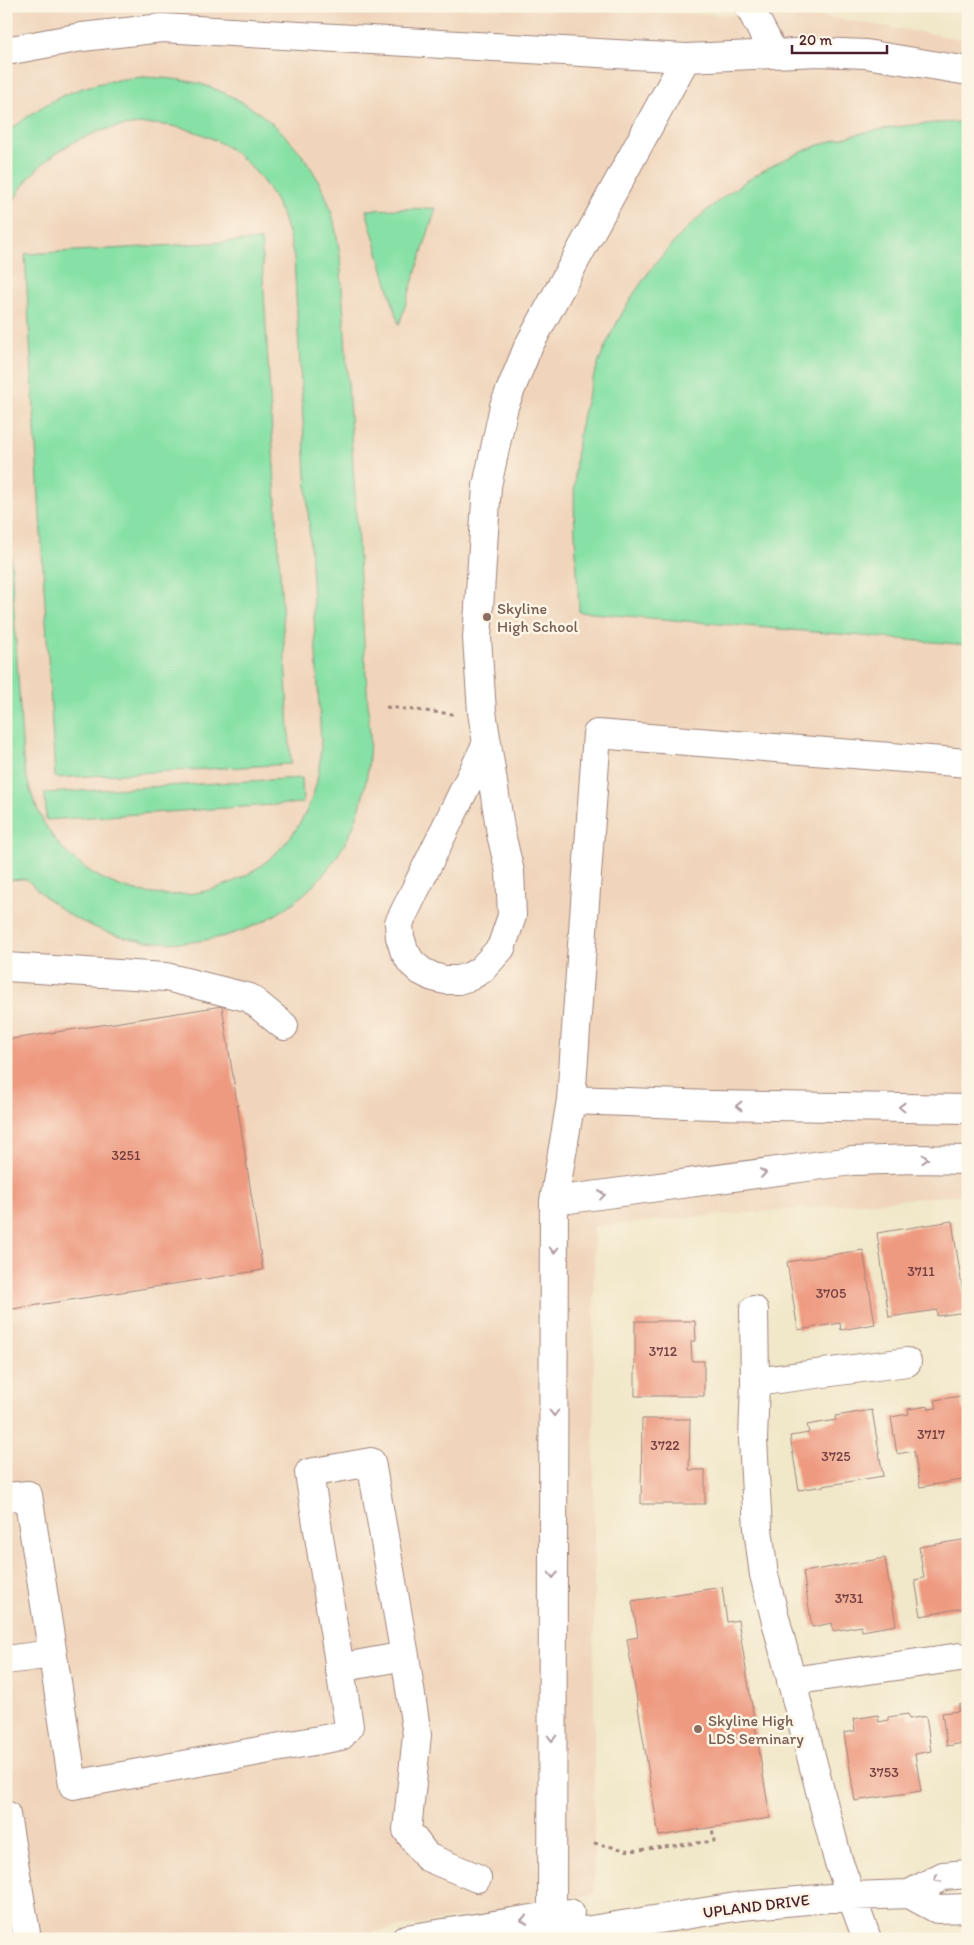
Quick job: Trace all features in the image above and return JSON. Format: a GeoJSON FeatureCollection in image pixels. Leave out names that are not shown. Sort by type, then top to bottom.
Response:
{"type":"FeatureCollection","features":[{"type":"Feature","properties":{"kind":"street"},"geometry":{"type":"LineString","coordinates":[[749,6],[774,54]]}},
{"type":"Feature","properties":{"kind":"street"},"geometry":{"type":"LineString","coordinates":[[6,51],[82,37],[162,28],[686,58],[818,52],[866,54],[968,71]]}},
{"type":"Feature","properties":{"kind":"street"},"geometry":{"type":"LineString","coordinates":[[487,743],[399,924],[404,950],[411,962],[421,971],[432,977],[445,980],[464,978],[482,970],[500,948],[512,916],[510,872],[501,834],[487,743],[482,712],[477,638],[487,486],[504,406],[528,347],[686,58]]}},
{"type":"Feature","properties":{"kind":"street"},"geometry":{"type":"LineString","coordinates":[[552,1916],[554,1201],[571,1100],[597,734],[968,763]]}},
{"type":"Feature","properties":{"kind":"street"},"geometry":{"type":"LineString","coordinates":[[6,967],[166,977],[250,998],[284,1026]]}},
{"type":"Feature","properties":{"kind":"street"},"geometry":{"type":"LineString","coordinates":[[571,1100],[712,1106],[968,1109]]}},
{"type":"Feature","properties":{"kind":"street"},"geometry":{"type":"LineString","coordinates":[[554,1201],[852,1161],[968,1160]]}},
{"type":"Feature","properties":{"kind":"street"},"geometry":{"type":"LineString","coordinates":[[754,1310],[754,1440],[758,1529],[764,1575],[838,1860],[867,1939]]}},
{"type":"Feature","properties":{"kind":"street"},"geometry":{"type":"LineString","coordinates":[[755,1382],[907,1362]]}},
{"type":"Feature","properties":{"kind":"street"},"geometry":{"type":"LineString","coordinates":[[6,1497],[28,1495],[72,1785],[341,1736],[349,1726],[309,1473],[371,1462],[417,1735],[407,1830],[426,1857],[477,1878]]}},
{"type":"Feature","properties":{"kind":"street"},"geometry":{"type":"LineString","coordinates":[[6,1660],[52,1654]]}},
{"type":"Feature","properties":{"kind":"street"},"geometry":{"type":"LineString","coordinates":[[340,1668],[405,1656]]}},
{"type":"Feature","properties":{"kind":"street"},"geometry":{"type":"LineString","coordinates":[[791,1681],[960,1657]]}},
{"type":"Feature","properties":{"kind":"street"},"geometry":{"type":"LineString","coordinates":[[6,1815],[26,1939]]}},
{"type":"Feature","properties":{"kind":"street","name":"UPLAND DRIVE"},"geometry":{"type":"LineString","coordinates":[[534,1939],[596,1933],[742,1906],[852,1896],[909,1894],[943,1876],[968,1874]]}},
{"type":"Feature","properties":{"kind":"street"},"geometry":{"type":"LineString","coordinates":[[909,1894],[937,1909],[968,1908]]}},
{"type":"Feature","properties":{"kind":"street"},"geometry":{"type":"LineString","coordinates":[[406,1939],[573,1913],[596,1933]]}},
{"type":"Feature","properties":{"kind":"path"},"geometry":{"type":"LineString","coordinates":[[386,707],[456,714]]}},
{"type":"Feature","properties":{"kind":"path"},"geometry":{"type":"LineString","coordinates":[[594,1843],[630,1850],[714,1841],[712,1828]]}},
{"type":"Feature","properties":{"kind":"shaded area","name":"Skyline High School"},"geometry":{"type":"Polygon","coordinates":[[[34,6],[402,6],[833,18],[968,40],[968,1194],[594,1226],[594,1894],[333,1939],[6,1939],[6,11],[34,6]]]}},
{"type":"Feature","properties":{"kind":"green space"},"geometry":{"type":"Polygon","coordinates":[[[143,77],[166,78],[204,85],[243,103],[278,128],[293,144],[318,179],[327,199],[340,255],[370,738],[369,760],[361,805],[353,827],[331,864],[303,894],[270,918],[233,934],[194,942],[153,942],[112,934],[66,913],[48,900],[26,879],[6,880],[6,479],[23,759],[29,786],[38,811],[52,835],[70,856],[102,878],[136,891],[172,895],[208,890],[242,878],[271,857],[296,830],[313,795],[318,775],[321,742],[294,259],[284,220],[273,197],[249,165],[219,142],[185,129],[150,124],[114,128],[80,139],[49,158],[24,184],[6,217],[6,134],[38,109],[70,93],[103,83],[143,77]]]}},
{"type":"Feature","properties":{"kind":"green space"},"geometry":{"type":"Polygon","coordinates":[[[968,123],[968,645],[579,612],[574,484],[578,442],[589,390],[608,341],[634,294],[666,251],[703,214],[746,181],[792,156],[842,138],[872,131],[916,125],[968,123]]]}},
{"type":"Feature","properties":{"kind":"green space"},"geometry":{"type":"Polygon","coordinates":[[[436,208],[399,325],[366,210],[436,208]]]}},
{"type":"Feature","properties":{"kind":"green space"},"geometry":{"type":"Polygon","coordinates":[[[261,240],[291,764],[55,778],[25,254],[261,240]]]}},
{"type":"Feature","properties":{"kind":"green space"},"geometry":{"type":"Polygon","coordinates":[[[302,778],[303,803],[46,820],[45,793],[302,778]]]}},
{"type":"Feature","properties":{"kind":"building"},"geometry":{"type":"Polygon","coordinates":[[[222,1006],[263,1270],[6,1310],[6,1040],[222,1006]]]}},
{"type":"Feature","properties":{"kind":"building"},"geometry":{"type":"Polygon","coordinates":[[[952,1221],[966,1312],[937,1316],[937,1310],[889,1317],[877,1233],[952,1221]]]}},
{"type":"Feature","properties":{"kind":"building"},"geometry":{"type":"Polygon","coordinates":[[[863,1250],[875,1324],[841,1330],[840,1323],[798,1330],[787,1262],[863,1250]]]}},
{"type":"Feature","properties":{"kind":"building"},"geometry":{"type":"Polygon","coordinates":[[[635,1321],[695,1321],[696,1341],[691,1341],[692,1361],[704,1361],[704,1396],[635,1396],[635,1321]]]}},
{"type":"Feature","properties":{"kind":"building"},"geometry":{"type":"Polygon","coordinates":[[[961,1396],[963,1410],[968,1409],[968,1479],[920,1487],[914,1451],[897,1454],[891,1417],[909,1414],[908,1409],[928,1406],[929,1409],[937,1408],[935,1400],[961,1396]]]}},
{"type":"Feature","properties":{"kind":"building"},"geometry":{"type":"Polygon","coordinates":[[[872,1410],[883,1476],[799,1490],[790,1436],[809,1433],[807,1425],[836,1420],[835,1416],[872,1410]]]}},
{"type":"Feature","properties":{"kind":"building"},"geometry":{"type":"Polygon","coordinates":[[[642,1419],[690,1419],[689,1470],[705,1470],[705,1504],[641,1504],[642,1419]]]}},
{"type":"Feature","properties":{"kind":"building"},"geometry":{"type":"Polygon","coordinates":[[[968,1539],[968,1607],[921,1616],[915,1580],[924,1578],[919,1547],[968,1539]]]}},
{"type":"Feature","properties":{"kind":"building"},"geometry":{"type":"Polygon","coordinates":[[[885,1558],[896,1625],[862,1631],[861,1626],[833,1631],[832,1623],[812,1627],[803,1572],[885,1558]]]}},
{"type":"Feature","properties":{"kind":"building","name":"Skyline High LDS Seminary"},"geometry":{"type":"Polygon","coordinates":[[[722,1587],[727,1622],[738,1620],[770,1818],[659,1836],[627,1639],[638,1637],[632,1601],[722,1587]]]}},
{"type":"Feature","properties":{"kind":"building"},"geometry":{"type":"Polygon","coordinates":[[[968,1704],[967,1770],[963,1743],[947,1746],[942,1713],[959,1711],[959,1705],[968,1704]]]}},
{"type":"Feature","properties":{"kind":"building"},"geometry":{"type":"Polygon","coordinates":[[[908,1714],[909,1719],[926,1716],[931,1751],[915,1754],[921,1791],[855,1801],[844,1733],[855,1731],[853,1719],[878,1715],[879,1722],[888,1720],[888,1717],[908,1714]]]}},
{"type":"Feature","properties":{"kind":"place","name":"Skyline High School"},"geometry":{"type":"Point","coordinates":[487,617]}},
{"type":"Feature","properties":{"kind":"place","name":"Skyline High LDS Seminary"},"geometry":{"type":"Point","coordinates":[698,1729]}}]}
